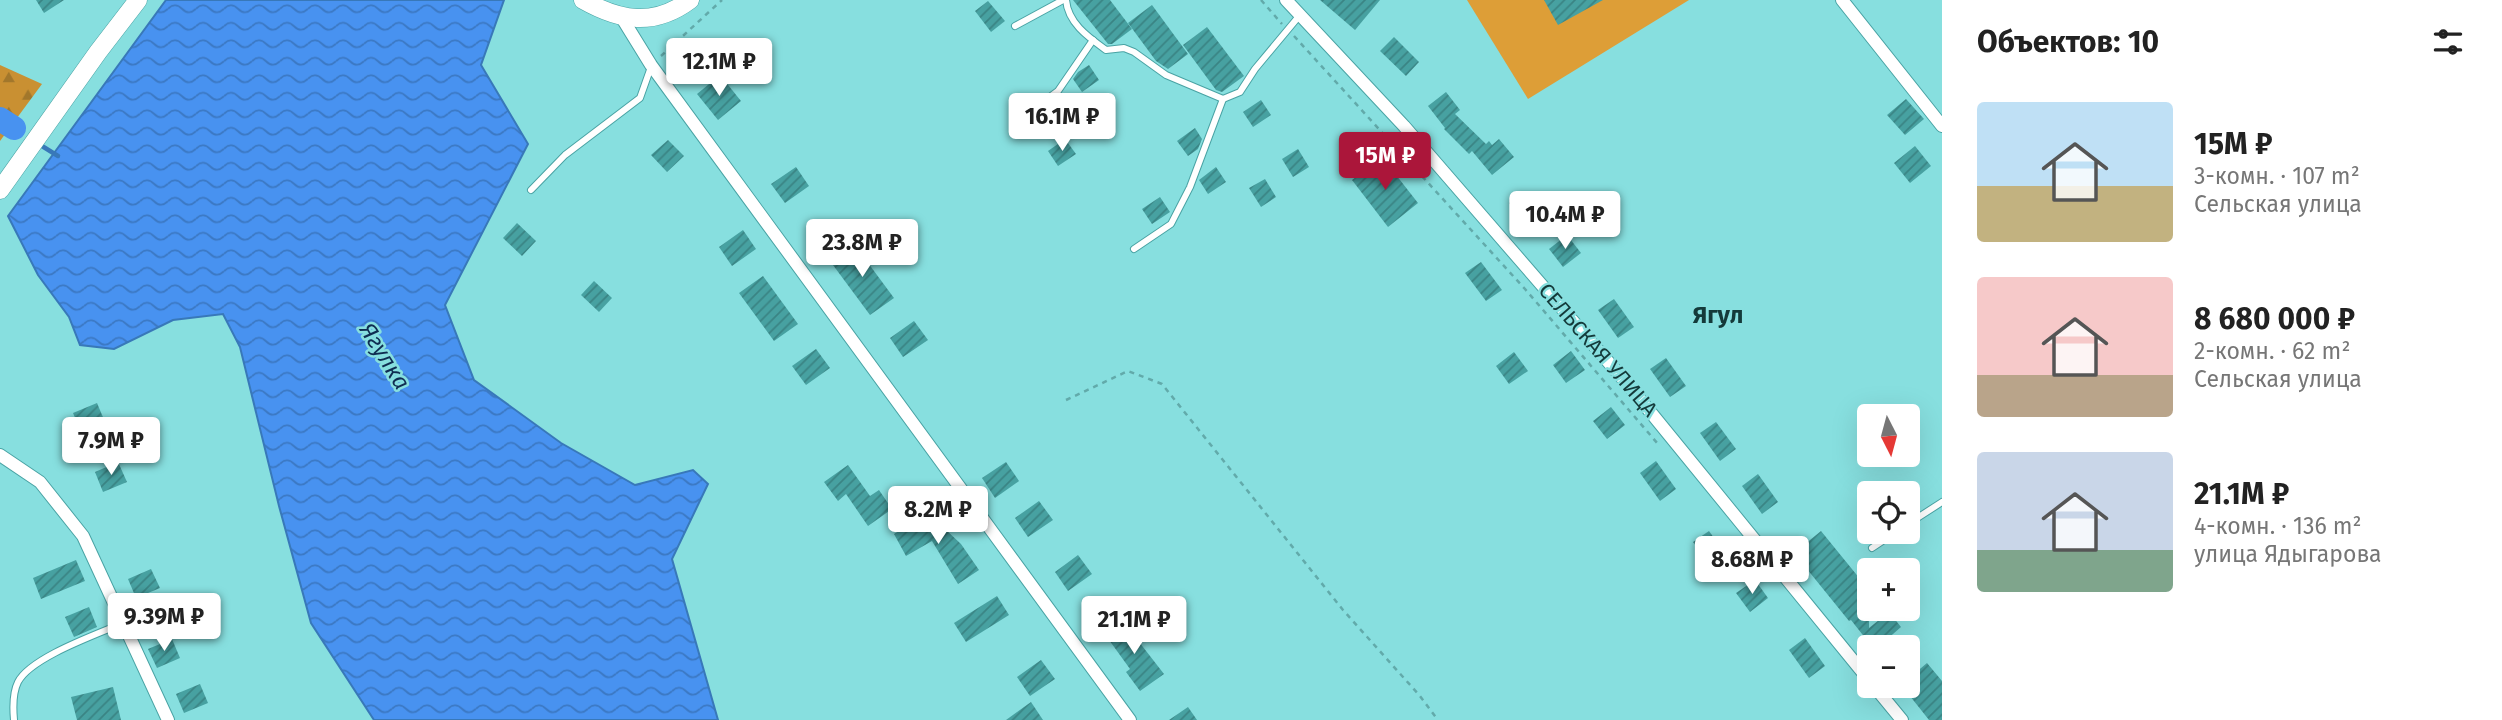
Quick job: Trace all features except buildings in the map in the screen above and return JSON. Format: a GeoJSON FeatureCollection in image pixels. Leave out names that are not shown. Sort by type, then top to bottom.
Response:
{"type":"FeatureCollection","features":[{"type":"Feature","properties":{"kind":"street"},"geometry":{"type":"LineString","coordinates":[[0,190],[138,0]]}},
{"type":"Feature","properties":{"kind":"street"},"geometry":{"type":"LineString","coordinates":[[583,0],[622,18],[650,18],[690,0]]}},
{"type":"Feature","properties":{"kind":"street","name":"СЕЛЬСКАЯ УЛИЦА"},"geometry":{"type":"LineString","coordinates":[[1286,0],[1404,126],[1630,387],[1857,665]]}},
{"type":"Feature","properties":{"kind":"street"},"geometry":{"type":"LineString","coordinates":[[1842,0],[1942,126]]}},
{"type":"Feature","properties":{"kind":"street"},"geometry":{"type":"LineString","coordinates":[[622,18],[651,65],[1130,720]]}},
{"type":"Feature","properties":{"kind":"street"},"geometry":{"type":"LineString","coordinates":[[0,455],[40,482],[83,536],[169,720]]}},
{"type":"Feature","properties":{"kind":"street"},"geometry":{"type":"LineString","coordinates":[[1883,698],[1898,719]]}},
{"type":"Feature","properties":{"kind":"lane"},"geometry":{"type":"LineString","coordinates":[[1016,26],[1065,0],[1072,20],[1106,50],[1124,48],[1134,52],[1166,75],[1223,99],[1240,92],[1255,69],[1300,15]]}},
{"type":"Feature","properties":{"kind":"lane"},"geometry":{"type":"LineString","coordinates":[[1035,108],[1058,91],[1093,40]]}},
{"type":"Feature","properties":{"kind":"lane"},"geometry":{"type":"LineString","coordinates":[[531,190],[565,155],[640,98],[651,65]]}},
{"type":"Feature","properties":{"kind":"lane"},"geometry":{"type":"LineString","coordinates":[[1134,249],[1171,224],[1190,187],[1223,99]]}},
{"type":"Feature","properties":{"kind":"lane"},"geometry":{"type":"LineString","coordinates":[[1920,516],[1942,502]]}},
{"type":"Feature","properties":{"kind":"lane"},"geometry":{"type":"LineString","coordinates":[[1872,548],[1878,544]]}},
{"type":"Feature","properties":{"kind":"lane"},"geometry":{"type":"LineString","coordinates":[[14,720],[18,682],[27,672],[49,655],[123,623]]}},
{"type":"Feature","properties":{"kind":"path"},"geometry":{"type":"LineString","coordinates":[[651,65],[722,0]]}},
{"type":"Feature","properties":{"kind":"path"},"geometry":{"type":"LineString","coordinates":[[1261,0],[1525,289],[1661,447]]}},
{"type":"Feature","properties":{"kind":"path"},"geometry":{"type":"LineString","coordinates":[[1066,400],[1128,371],[1162,384],[1343,610],[1438,720]]}},
{"type":"Feature","properties":{"kind":"shaded area"},"geometry":{"type":"Polygon","coordinates":[[[1467,0],[1689,0],[1528,99],[1467,0]]]}},
{"type":"Feature","properties":{"kind":"green space"},"geometry":{"type":"Polygon","coordinates":[[[0,65],[42,84],[0,141],[0,65]]]}},
{"type":"Feature","properties":{"kind":"water"},"geometry":{"type":"Polygon","coordinates":[[[166,0],[504,0],[481,65],[528,144],[445,305],[474,380],[561,443],[635,485],[693,470],[708,484],[672,559],[718,720],[374,720],[311,623],[240,347],[223,314],[173,320],[114,349],[80,345],[69,317],[38,275],[8,216],[166,0]]]}},
{"type":"Feature","properties":{"kind":"waterway","name":"Ягулка"},"geometry":{"type":"LineString","coordinates":[[0,119],[14,128]]}},
{"type":"Feature","properties":{"kind":"waterway","name":"Ягулка"},"geometry":{"type":"LineString","coordinates":[[42,146],[58,156]]}},
{"type":"Feature","properties":{"kind":"district","name":"Ягул"},"geometry":{"type":"Point","coordinates":[1718,315]}}]}
